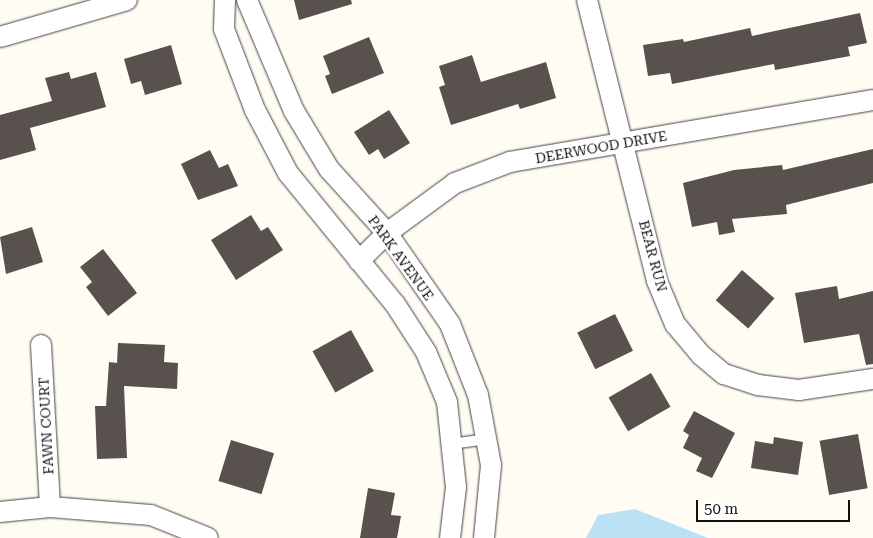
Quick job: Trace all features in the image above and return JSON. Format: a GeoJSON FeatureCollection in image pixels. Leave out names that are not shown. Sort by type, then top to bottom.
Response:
{"type":"FeatureCollection","features":[{"type":"Feature","properties":{"kind":"street"},"geometry":{"type":"LineString","coordinates":[[0,37],[127,0]]}},
{"type":"Feature","properties":{"kind":"street"},"geometry":{"type":"LineString","coordinates":[[225,0],[224,28],[255,110],[288,173],[394,304],[426,352],[447,402],[456,487],[450,538]]}},
{"type":"Feature","properties":{"kind":"street","name":"PARK AVENUE"},"geometry":{"type":"LineString","coordinates":[[247,0],[294,111],[329,170],[387,233],[450,324],[478,395],[491,465],[484,538]]}},
{"type":"Feature","properties":{"kind":"street","name":"BEAR RUN"},"geometry":{"type":"LineString","coordinates":[[587,0],[657,281],[675,324],[701,355],[724,374],[758,385],[799,390],[873,379]]}},
{"type":"Feature","properties":{"kind":"street","name":"DEERWOOD DRIVE"},"geometry":{"type":"LineString","coordinates":[[358,261],[387,233],[455,183],[510,162],[873,100]]}},
{"type":"Feature","properties":{"kind":"street","name":"FAWN COURT"},"geometry":{"type":"LineString","coordinates":[[41,345],[50,507]]}},
{"type":"Feature","properties":{"kind":"street"},"geometry":{"type":"LineString","coordinates":[[0,512],[50,507],[151,515],[208,538]]}},
{"type":"Feature","properties":{"kind":"lane"},"geometry":{"type":"LineString","coordinates":[[451,444],[486,439]]}},
{"type":"Feature","properties":{"kind":"water"},"geometry":{"type":"Polygon","coordinates":[[[635,509],[708,538],[586,538],[598,515],[635,509]]]}},
{"type":"Feature","properties":{"kind":"building"},"geometry":{"type":"Polygon","coordinates":[[[294,0],[351,0],[352,4],[299,20],[294,0]]]}},
{"type":"Feature","properties":{"kind":"building"},"geometry":{"type":"Polygon","coordinates":[[[860,13],[867,43],[848,47],[850,56],[775,70],[774,64],[672,84],[670,73],[648,76],[643,45],[683,39],[684,42],[750,28],[752,36],[860,13]]]}},
{"type":"Feature","properties":{"kind":"building"},"geometry":{"type":"Polygon","coordinates":[[[369,37],[384,73],[332,94],[325,76],[330,74],[323,56],[369,37]]]}},
{"type":"Feature","properties":{"kind":"building"},"geometry":{"type":"Polygon","coordinates":[[[171,45],[182,84],[145,95],[141,81],[131,84],[124,59],[171,45]]]}},
{"type":"Feature","properties":{"kind":"building"},"geometry":{"type":"Polygon","coordinates":[[[472,55],[481,82],[546,62],[556,98],[520,109],[518,104],[451,125],[439,87],[445,85],[439,66],[472,55]]]}},
{"type":"Feature","properties":{"kind":"building"},"geometry":{"type":"Polygon","coordinates":[[[69,72],[71,79],[96,72],[106,107],[30,128],[36,150],[0,160],[0,115],[52,101],[45,78],[69,72]]]}},
{"type":"Feature","properties":{"kind":"building"},"geometry":{"type":"Polygon","coordinates":[[[389,110],[410,143],[384,159],[378,149],[369,155],[354,132],[389,110]]]}},
{"type":"Feature","properties":{"kind":"building"},"geometry":{"type":"Polygon","coordinates":[[[873,149],[873,183],[786,205],[787,214],[732,219],[735,232],[719,235],[717,222],[692,227],[683,183],[734,170],[782,165],[783,170],[873,149]]]}},
{"type":"Feature","properties":{"kind":"building"},"geometry":{"type":"Polygon","coordinates":[[[210,150],[219,168],[228,164],[238,186],[198,200],[181,164],[210,150]]]}},
{"type":"Feature","properties":{"kind":"building"},"geometry":{"type":"Polygon","coordinates":[[[251,215],[261,231],[268,227],[283,250],[236,280],[211,240],[251,215]]]}},
{"type":"Feature","properties":{"kind":"building"},"geometry":{"type":"Polygon","coordinates":[[[32,227],[43,262],[6,274],[0,237],[32,227]]]}},
{"type":"Feature","properties":{"kind":"building"},"geometry":{"type":"Polygon","coordinates":[[[103,249],[137,293],[108,316],[86,287],[92,282],[80,267],[103,249]]]}},
{"type":"Feature","properties":{"kind":"building"},"geometry":{"type":"Polygon","coordinates":[[[742,270],[774,298],[748,328],[716,300],[742,270]]]}},
{"type":"Feature","properties":{"kind":"building"},"geometry":{"type":"Polygon","coordinates":[[[837,286],[839,299],[873,291],[873,364],[866,365],[859,334],[804,343],[795,293],[837,286]]]}},
{"type":"Feature","properties":{"kind":"building"},"geometry":{"type":"Polygon","coordinates":[[[615,314],[633,351],[595,369],[577,332],[615,314]]]}},
{"type":"Feature","properties":{"kind":"building"},"geometry":{"type":"Polygon","coordinates":[[[351,330],[374,371],[335,392],[313,351],[351,330]]]}},
{"type":"Feature","properties":{"kind":"building"},"geometry":{"type":"Polygon","coordinates":[[[118,343],[165,345],[164,362],[178,363],[177,389],[124,386],[127,458],[97,459],[95,406],[106,406],[109,362],[117,363],[118,343]]]}},
{"type":"Feature","properties":{"kind":"building"},"geometry":{"type":"Polygon","coordinates":[[[651,373],[670,407],[628,431],[609,398],[651,373]]]}},
{"type":"Feature","properties":{"kind":"building"},"geometry":{"type":"Polygon","coordinates":[[[694,411],[735,433],[712,478],[696,471],[702,458],[683,448],[689,435],[683,431],[694,411]]]}},
{"type":"Feature","properties":{"kind":"building"},"geometry":{"type":"Polygon","coordinates":[[[858,434],[868,488],[829,495],[820,441],[858,434]]]}},
{"type":"Feature","properties":{"kind":"building"},"geometry":{"type":"Polygon","coordinates":[[[774,437],[803,442],[798,475],[751,468],[755,441],[773,444],[774,437]]]}},
{"type":"Feature","properties":{"kind":"building"},"geometry":{"type":"Polygon","coordinates":[[[231,440],[274,453],[261,494],[218,481],[231,440]]]}},
{"type":"Feature","properties":{"kind":"building"},"geometry":{"type":"Polygon","coordinates":[[[368,488],[395,493],[391,515],[401,516],[397,538],[360,538],[368,488]]]}}]}
